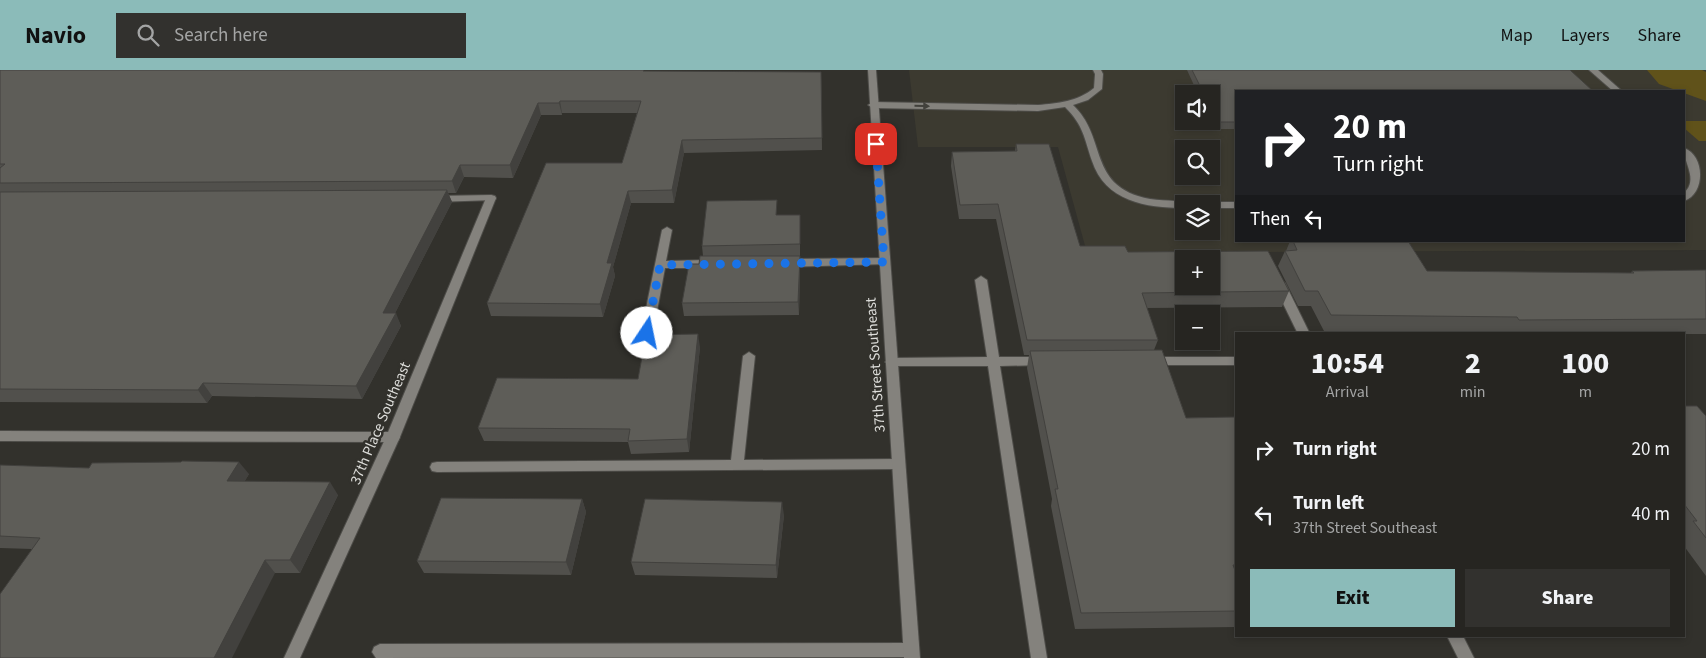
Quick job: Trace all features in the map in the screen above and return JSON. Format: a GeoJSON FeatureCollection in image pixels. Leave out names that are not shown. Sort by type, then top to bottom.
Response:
{"type":"FeatureCollection","features":[{"type":"Feature","properties":{"kind":"street","name":"37th Street Southeast"},"geometry":{"type":"LineString","coordinates":[[872,70],[912,654]]}},
{"type":"Feature","properties":{"kind":"street"},"geometry":{"type":"LineString","coordinates":[[874,105],[1038,108],[1067,104],[1091,96],[1098,89],[1098,70]]}},
{"type":"Feature","properties":{"kind":"street"},"geometry":{"type":"LineString","coordinates":[[1593,70],[1617,90]]}},
{"type":"Feature","properties":{"kind":"street"},"geometry":{"type":"LineString","coordinates":[[1067,104],[1082,121],[1102,174],[1110,184],[1123,194],[1146,202],[1175,206]]}},
{"type":"Feature","properties":{"kind":"street"},"geometry":{"type":"LineString","coordinates":[[1685,153],[1696,172],[1696,185],[1690,194],[1685,197]]}},
{"type":"Feature","properties":{"kind":"street","name":"37th Place Southeast"},"geometry":{"type":"LineString","coordinates":[[292,658],[393,437],[492,198],[423,199]]}},
{"type":"Feature","properties":{"kind":"street"},"geometry":{"type":"LineString","coordinates":[[1220,205],[1235,205]]}},
{"type":"Feature","properties":{"kind":"street"},"geometry":{"type":"LineString","coordinates":[[647,333],[667,230]]}},
{"type":"Feature","properties":{"kind":"street"},"geometry":{"type":"LineString","coordinates":[[777,263],[884,262]]}},
{"type":"Feature","properties":{"kind":"street"},"geometry":{"type":"LineString","coordinates":[[660,265],[718,264]]}},
{"type":"Feature","properties":{"kind":"street"},"geometry":{"type":"LineString","coordinates":[[1275,274],[1303,332]]}},
{"type":"Feature","properties":{"kind":"street"},"geometry":{"type":"LineString","coordinates":[[981,280],[1039,658]]}},
{"type":"Feature","properties":{"kind":"street"},"geometry":{"type":"LineString","coordinates":[[737,465],[749,356]]}},
{"type":"Feature","properties":{"kind":"street"},"geometry":{"type":"LineString","coordinates":[[891,362],[1061,361]]}},
{"type":"Feature","properties":{"kind":"street"},"geometry":{"type":"LineString","coordinates":[[1139,361],[1235,361]]}},
{"type":"Feature","properties":{"kind":"street"},"geometry":{"type":"LineString","coordinates":[[0,436],[393,437]]}},
{"type":"Feature","properties":{"kind":"street"},"geometry":{"type":"LineString","coordinates":[[437,467],[898,464]]}},
{"type":"Feature","properties":{"kind":"street"},"geometry":{"type":"LineString","coordinates":[[1456,637],[1466,658]]}},
{"type":"Feature","properties":{"kind":"street"},"geometry":{"type":"LineString","coordinates":[[380,652],[912,654]]}},
{"type":"Feature","properties":{"kind":"shaded area"},"geometry":{"type":"Polygon","coordinates":[[[909,70],[1706,70],[1706,250],[1220,252],[1220,250],[1175,250],[1175,253],[1087,253],[1058,147],[918,147],[909,70]]]}},
{"type":"Feature","properties":{"kind":"shaded area"},"geometry":{"type":"Polygon","coordinates":[[[1647,70],[1702,70],[1706,72],[1706,101],[1685,93],[1685,90],[1676,90],[1659,84],[1647,70]]]}},
{"type":"Feature","properties":{"kind":"shaded area"},"geometry":{"type":"Polygon","coordinates":[[[1685,121],[1706,121],[1706,141],[1699,141],[1685,129],[1685,121]]]}},
{"type":"Feature","properties":{"kind":"building"},"geometry":{"type":"Polygon","coordinates":[[[0,70],[644,70],[821,72],[822,138],[682,140],[672,190],[628,191],[607,263],[612,263],[600,304],[487,303],[546,163],[622,163],[641,101],[560,101],[559,103],[538,103],[510,165],[460,165],[452,181],[0,183],[0,168],[5,164],[0,164],[0,70]]]}},
{"type":"Feature","properties":{"kind":"building"},"geometry":{"type":"Polygon","coordinates":[[[1192,70],[1570,70],[1592,90],[1235,90],[1235,122],[1220,122],[1220,85],[1200,85],[1192,70]]]}},
{"type":"Feature","properties":{"kind":"building"},"geometry":{"type":"Polygon","coordinates":[[[1016,144],[1049,144],[1080,246],[1125,246],[1128,252],[1175,252],[1175,293],[1142,293],[1158,340],[1027,340],[998,204],[960,205],[952,152],[1017,151],[1016,144]]]}},
{"type":"Feature","properties":{"kind":"building"},"geometry":{"type":"Polygon","coordinates":[[[447,190],[383,313],[396,313],[356,386],[203,383],[198,390],[0,389],[0,192],[447,190]]]}},
{"type":"Feature","properties":{"kind":"building"},"geometry":{"type":"Polygon","coordinates":[[[777,200],[776,215],[800,215],[800,244],[702,246],[707,201],[777,200]]]}},
{"type":"Feature","properties":{"kind":"building"},"geometry":{"type":"Polygon","coordinates":[[[1293,242],[1409,242],[1427,271],[1634,273],[1632,271],[1706,270],[1706,319],[1519,320],[1517,317],[1331,315],[1318,291],[1305,291],[1285,251],[1297,250],[1293,242]]]}},
{"type":"Feature","properties":{"kind":"building"},"geometry":{"type":"Polygon","coordinates":[[[1220,251],[1268,251],[1289,291],[1220,292],[1220,251]]]}},
{"type":"Feature","properties":{"kind":"building"},"geometry":{"type":"Polygon","coordinates":[[[700,256],[800,256],[798,302],[682,303],[689,264],[699,264],[700,256]]]}},
{"type":"Feature","properties":{"kind":"building"},"geometry":{"type":"Polygon","coordinates":[[[698,334],[687,439],[628,441],[630,429],[478,428],[497,378],[638,379],[646,335],[698,334]]]}},
{"type":"Feature","properties":{"kind":"building"},"geometry":{"type":"Polygon","coordinates":[[[1162,350],[1186,418],[1235,417],[1235,565],[1233,565],[1235,570],[1235,611],[1081,613],[1055,489],[1058,489],[1030,351],[1162,350]]]}},
{"type":"Feature","properties":{"kind":"building"},"geometry":{"type":"Polygon","coordinates":[[[1685,406],[1697,406],[1706,416],[1706,538],[1693,521],[1697,521],[1685,505],[1685,406]]]}},
{"type":"Feature","properties":{"kind":"building"},"geometry":{"type":"Polygon","coordinates":[[[239,462],[227,481],[330,482],[290,560],[265,560],[214,658],[0,658],[0,594],[40,538],[0,536],[0,465],[89,468],[92,463],[239,462]]]}},
{"type":"Feature","properties":{"kind":"building"},"geometry":{"type":"Polygon","coordinates":[[[441,498],[582,499],[566,562],[417,561],[441,498]]]}},
{"type":"Feature","properties":{"kind":"building"},"geometry":{"type":"Polygon","coordinates":[[[645,499],[782,502],[776,565],[631,562],[645,499]]]}},
{"type":"Feature","properties":{"kind":"route"},"geometry":{"type":"LineString","coordinates":[[647,333],[660,265],[884,262],[876,144]]}}]}
